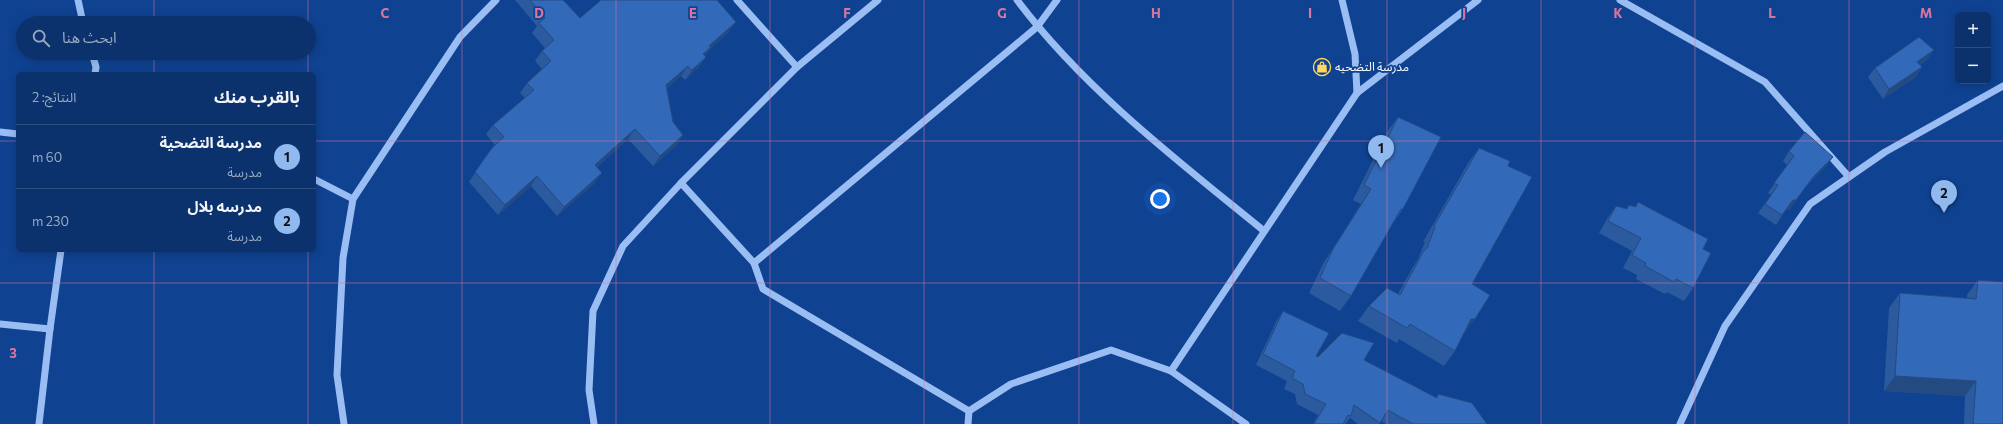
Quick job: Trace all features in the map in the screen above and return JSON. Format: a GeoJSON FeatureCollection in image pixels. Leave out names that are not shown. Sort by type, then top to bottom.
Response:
{"type":"FeatureCollection","features":[{"type":"Feature","properties":{"kind":"street"},"geometry":{"type":"LineString","coordinates":[[78,0],[81,16]]}},
{"type":"Feature","properties":{"kind":"street"},"geometry":{"type":"LineString","coordinates":[[344,424],[337,374],[343,258],[353,199],[460,37],[496,0]]}},
{"type":"Feature","properties":{"kind":"street"},"geometry":{"type":"LineString","coordinates":[[737,0],[797,67]]}},
{"type":"Feature","properties":{"kind":"street"},"geometry":{"type":"LineString","coordinates":[[594,424],[589,390],[593,311],[623,246],[682,183],[797,67],[878,0]]}},
{"type":"Feature","properties":{"kind":"street"},"geometry":{"type":"LineString","coordinates":[[1016,0],[1037,27],[1132,123],[1264,231]]}},
{"type":"Feature","properties":{"kind":"street"},"geometry":{"type":"LineString","coordinates":[[754,263],[1037,27],[1057,0]]}},
{"type":"Feature","properties":{"kind":"street"},"geometry":{"type":"LineString","coordinates":[[1342,0],[1355,54],[1357,93]]}},
{"type":"Feature","properties":{"kind":"street"},"geometry":{"type":"LineString","coordinates":[[1171,371],[1357,93],[1478,0]]}},
{"type":"Feature","properties":{"kind":"street"},"geometry":{"type":"LineString","coordinates":[[1620,0],[1765,82],[1849,177]]}},
{"type":"Feature","properties":{"kind":"street"},"geometry":{"type":"LineString","coordinates":[[94,60],[96,67],[95,72]]}},
{"type":"Feature","properties":{"kind":"street"},"geometry":{"type":"LineString","coordinates":[[1680,424],[1725,326],[1810,204],[1885,152],[2003,86]]}},
{"type":"Feature","properties":{"kind":"street"},"geometry":{"type":"LineString","coordinates":[[0,132],[16,134]]}},
{"type":"Feature","properties":{"kind":"street"},"geometry":{"type":"LineString","coordinates":[[316,180],[353,199]]}},
{"type":"Feature","properties":{"kind":"street"},"geometry":{"type":"LineString","coordinates":[[682,183],[754,263],[763,289],[969,411]]}},
{"type":"Feature","properties":{"kind":"street"},"geometry":{"type":"LineString","coordinates":[[39,424],[61,252]]}},
{"type":"Feature","properties":{"kind":"street"},"geometry":{"type":"LineString","coordinates":[[0,324],[50,329]]}},
{"type":"Feature","properties":{"kind":"street"},"geometry":{"type":"LineString","coordinates":[[969,411],[1011,384],[1110,350],[1171,371],[1246,424]]}},
{"type":"Feature","properties":{"kind":"street"},"geometry":{"type":"LineString","coordinates":[[968,424],[969,411]]}},
{"type":"Feature","properties":{"kind":"building"},"geometry":{"type":"Polygon","coordinates":[[[530,0],[563,0],[580,18],[601,0],[717,0],[736,22],[709,46],[711,47],[703,54],[706,57],[692,70],[688,66],[666,85],[673,122],[683,135],[660,156],[635,129],[595,165],[602,173],[564,207],[537,176],[505,205],[475,172],[492,148],[504,137],[493,125],[534,90],[527,83],[551,61],[542,51],[554,40],[539,23],[545,18],[530,0]]]}},
{"type":"Feature","properties":{"kind":"building"},"geometry":{"type":"Polygon","coordinates":[[[1919,37],[1934,50],[1917,62],[1922,67],[1889,89],[1875,68],[1919,37]]]}},
{"type":"Feature","properties":{"kind":"building"},"geometry":{"type":"Polygon","coordinates":[[[1398,117],[1441,137],[1403,209],[1401,209],[1351,296],[1320,278],[1333,249],[1371,189],[1364,185],[1398,117]]]}},
{"type":"Feature","properties":{"kind":"building"},"geometry":{"type":"Polygon","coordinates":[[[1805,132],[1833,157],[1813,177],[1796,200],[1793,200],[1782,215],[1765,204],[1778,185],[1774,183],[1794,156],[1789,151],[1805,132]]]}},
{"type":"Feature","properties":{"kind":"building"},"geometry":{"type":"Polygon","coordinates":[[[1479,148],[1510,161],[1508,166],[1532,177],[1472,284],[1490,295],[1475,319],[1471,319],[1455,351],[1410,324],[1407,328],[1369,306],[1387,288],[1400,295],[1423,252],[1427,248],[1435,227],[1434,226],[1479,148]]]}},
{"type":"Feature","properties":{"kind":"building"},"geometry":{"type":"Polygon","coordinates":[[[1638,202],[1708,239],[1703,249],[1711,253],[1693,288],[1676,279],[1674,282],[1645,266],[1646,263],[1632,255],[1641,238],[1608,221],[1616,206],[1627,209],[1629,205],[1636,207],[1638,202]]]}},
{"type":"Feature","properties":{"kind":"building"},"geometry":{"type":"Polygon","coordinates":[[[1978,280],[2003,282],[2003,424],[1973,424],[1976,381],[1895,376],[1900,293],[1976,299],[1978,280]]]}},
{"type":"Feature","properties":{"kind":"building"},"geometry":{"type":"Polygon","coordinates":[[[1283,311],[1329,333],[1316,356],[1318,357],[1342,333],[1374,343],[1364,360],[1437,398],[1438,394],[1472,403],[1487,424],[1413,424],[1388,410],[1380,423],[1354,405],[1351,416],[1348,415],[1343,424],[1314,424],[1326,404],[1305,394],[1303,384],[1292,378],[1295,371],[1263,354],[1283,311]]]}},
{"type":"Feature","properties":{"kind":"place","name":"مدرسة التضحيه"},"geometry":{"type":"Point","coordinates":[1322,67]}},
{"type":"Feature","properties":{"kind":"place","name":"مدرسة التضحية"},"geometry":{"type":"Point","coordinates":[1381,168]}},
{"type":"Feature","properties":{"kind":"place","name":"مدرسه بلال"},"geometry":{"type":"Point","coordinates":[1944,213]}}]}
